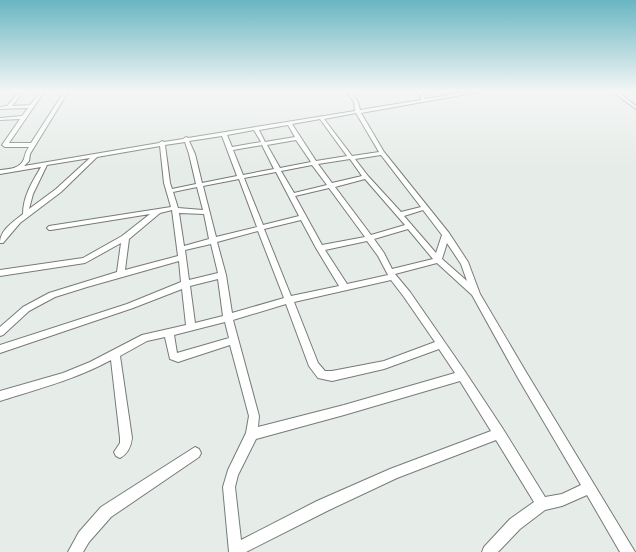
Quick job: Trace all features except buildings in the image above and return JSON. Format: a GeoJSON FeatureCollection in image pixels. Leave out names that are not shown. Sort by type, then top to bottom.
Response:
{"type":"FeatureCollection","features":[{"type":"Feature","properties":{"kind":"street"},"geometry":{"type":"LineString","coordinates":[[0,119],[14,118]]}},
{"type":"Feature","properties":{"kind":"street"},"geometry":{"type":"LineString","coordinates":[[3,145],[22,118]]}},
{"type":"Feature","properties":{"kind":"street"},"geometry":{"type":"LineString","coordinates":[[18,169],[26,161],[27,154],[50,118]]}},
{"type":"Feature","properties":{"kind":"street"},"geometry":{"type":"LineString","coordinates":[[0,172],[162,143],[321,118],[366,177],[438,260],[476,294]]}},
{"type":"Feature","properties":{"kind":"street"},"geometry":{"type":"LineString","coordinates":[[361,118],[382,153],[446,234],[465,264],[476,294],[522,376],[628,552]]}},
{"type":"Feature","properties":{"kind":"street"},"geometry":{"type":"LineString","coordinates":[[289,123],[312,162],[370,238],[392,274],[441,344],[499,433],[542,504]]}},
{"type":"Feature","properties":{"kind":"street"},"geometry":{"type":"LineString","coordinates":[[256,129],[293,195],[320,248],[344,287]]}},
{"type":"Feature","properties":{"kind":"street"},"geometry":{"type":"LineString","coordinates":[[224,134],[314,366],[322,375],[332,376],[384,365],[441,344]]}},
{"type":"Feature","properties":{"kind":"street"},"geometry":{"type":"LineString","coordinates":[[230,149],[297,138]]}},
{"type":"Feature","properties":{"kind":"street"},"geometry":{"type":"LineString","coordinates":[[186,139],[192,154],[214,240],[222,275],[228,318],[254,416],[252,434],[236,463],[229,487],[236,551],[322,506],[387,477],[499,433]]}},
{"type":"Feature","properties":{"kind":"street"},"geometry":{"type":"LineString","coordinates":[[162,143],[167,183],[175,209],[191,327]]}},
{"type":"Feature","properties":{"kind":"street"},"geometry":{"type":"LineString","coordinates":[[3,145],[33,145]]}},
{"type":"Feature","properties":{"kind":"street"},"geometry":{"type":"LineString","coordinates":[[170,191],[241,178],[312,162],[382,153]]}},
{"type":"Feature","properties":{"kind":"street"},"geometry":{"type":"LineString","coordinates":[[0,241],[2,234],[58,190],[96,155]]}},
{"type":"Feature","properties":{"kind":"street"},"geometry":{"type":"LineString","coordinates":[[26,161],[36,166]]}},
{"type":"Feature","properties":{"kind":"street"},"geometry":{"type":"LineString","coordinates":[[26,214],[26,204],[45,164]]}},
{"type":"Feature","properties":{"kind":"street"},"geometry":{"type":"LineString","coordinates":[[293,195],[366,177]]}},
{"type":"Feature","properties":{"kind":"street"},"geometry":{"type":"LineString","coordinates":[[400,215],[424,208]]}},
{"type":"Feature","properties":{"kind":"street"},"geometry":{"type":"LineString","coordinates":[[51,228],[175,209],[184,212],[206,212]]}},
{"type":"Feature","properties":{"kind":"street"},"geometry":{"type":"LineString","coordinates":[[0,273],[85,260],[125,238],[158,211]]}},
{"type":"Feature","properties":{"kind":"street"},"geometry":{"type":"LineString","coordinates":[[181,249],[262,229],[303,217]]}},
{"type":"Feature","properties":{"kind":"street"},"geometry":{"type":"LineString","coordinates":[[320,248],[370,238],[409,226]]}},
{"type":"Feature","properties":{"kind":"street"},"geometry":{"type":"LineString","coordinates":[[438,260],[446,234]]}},
{"type":"Feature","properties":{"kind":"street"},"geometry":{"type":"LineString","coordinates":[[121,275],[125,238]]}},
{"type":"Feature","properties":{"kind":"street"},"geometry":{"type":"LineString","coordinates":[[0,332],[20,314],[41,300],[70,288],[181,258]]}},
{"type":"Feature","properties":{"kind":"street"},"geometry":{"type":"LineString","coordinates":[[0,396],[64,377],[93,365],[145,338],[228,318],[289,300],[392,274],[438,260]]}},
{"type":"Feature","properties":{"kind":"street"},"geometry":{"type":"LineString","coordinates":[[450,270],[465,264]]}},
{"type":"Feature","properties":{"kind":"street"},"geometry":{"type":"LineString","coordinates":[[0,349],[152,298],[185,284],[222,275]]}},
{"type":"Feature","properties":{"kind":"street"},"geometry":{"type":"LineString","coordinates":[[169,332],[173,356],[178,358],[234,340]]}},
{"type":"Feature","properties":{"kind":"street"},"geometry":{"type":"LineString","coordinates":[[115,354],[126,438],[125,445],[120,452]]}},
{"type":"Feature","properties":{"kind":"street"},"geometry":{"type":"LineString","coordinates":[[252,434],[344,410],[461,376]]}},
{"type":"Feature","properties":{"kind":"street"},"geometry":{"type":"LineString","coordinates":[[75,552],[84,537],[106,512],[195,453]]}},
{"type":"Feature","properties":{"kind":"street"},"geometry":{"type":"LineString","coordinates":[[489,552],[515,524],[542,504],[569,498],[589,488]]}}]}
